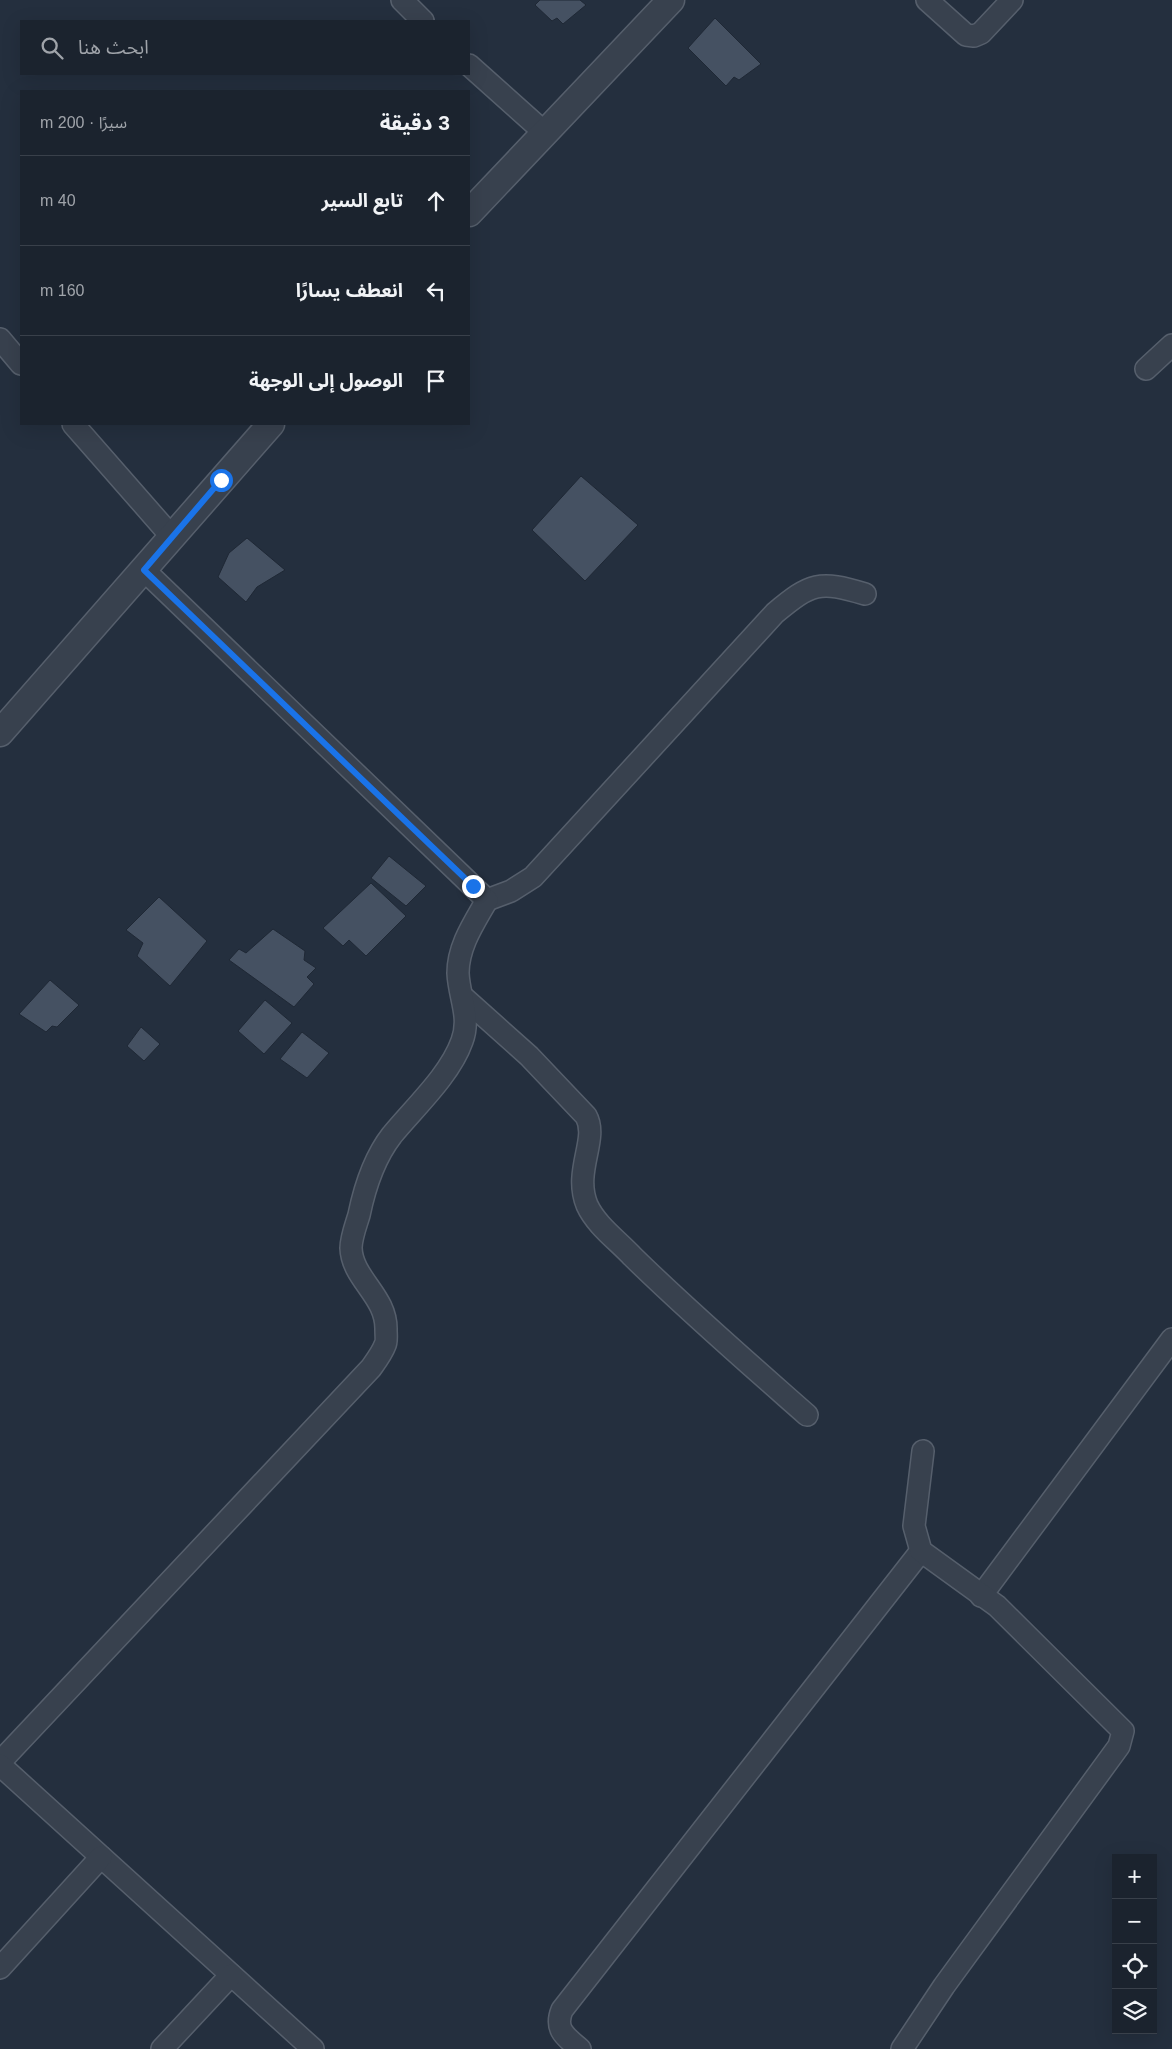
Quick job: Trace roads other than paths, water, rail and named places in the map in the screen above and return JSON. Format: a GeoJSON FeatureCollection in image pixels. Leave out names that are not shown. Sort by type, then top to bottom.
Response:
{"type":"FeatureCollection","features":[{"type":"Feature","properties":{"kind":"street"},"geometry":{"type":"LineString","coordinates":[[402,0],[422,20]]}},
{"type":"Feature","properties":{"kind":"street"},"geometry":{"type":"LineString","coordinates":[[927,0],[966,35],[974,36],[981,33],[1012,0]]}},
{"type":"Feature","properties":{"kind":"street"},"geometry":{"type":"LineString","coordinates":[[470,212],[545,133],[663,3]]}},
{"type":"Feature","properties":{"kind":"street"},"geometry":{"type":"LineString","coordinates":[[470,66],[545,133]]}},
{"type":"Feature","properties":{"kind":"street"},"geometry":{"type":"LineString","coordinates":[[0,339],[20,363]]}},
{"type":"Feature","properties":{"kind":"street"},"geometry":{"type":"LineString","coordinates":[[1146,369],[1172,344]]}},
{"type":"Feature","properties":{"kind":"street"},"geometry":{"type":"LineString","coordinates":[[74,425],[172,537]]}},
{"type":"Feature","properties":{"kind":"street"},"geometry":{"type":"LineString","coordinates":[[0,733],[270,425]]}},
{"type":"Feature","properties":{"kind":"street"},"geometry":{"type":"LineString","coordinates":[[144,570],[487,900]]}},
{"type":"Feature","properties":{"kind":"street"},"geometry":{"type":"LineString","coordinates":[[313,2049],[0,1763],[371,1368],[386,1344],[386,1326],[381,1304],[356,1267],[351,1248],[371,1172],[381,1152],[392,1136],[423,1101],[448,1066],[462,1040],[466,1017],[458,974],[461,950],[468,933],[487,900],[511,891],[533,878],[775,613],[795,596],[816,586],[836,585],[865,594]]}},
{"type":"Feature","properties":{"kind":"street"},"geometry":{"type":"LineString","coordinates":[[463,997],[529,1056],[586,1116],[590,1124],[590,1135],[582,1172],[582,1188],[586,1203],[594,1217],[653,1276],[808,1415]]}},
{"type":"Feature","properties":{"kind":"street"},"geometry":{"type":"LineString","coordinates":[[981,1596],[1172,1340]]}},
{"type":"Feature","properties":{"kind":"street"},"geometry":{"type":"LineString","coordinates":[[902,2049],[944,1986],[1122,1740],[1123,1731],[997,1606],[921,1551],[914,1526],[923,1451]]}},
{"type":"Feature","properties":{"kind":"street"},"geometry":{"type":"LineString","coordinates":[[580,2049],[563,2034],[559,2018],[562,2010],[921,1551]]}},
{"type":"Feature","properties":{"kind":"street"},"geometry":{"type":"LineString","coordinates":[[0,1968],[101,1857]]}},
{"type":"Feature","properties":{"kind":"street"},"geometry":{"type":"LineString","coordinates":[[162,2049],[231,1975]]}}]}
